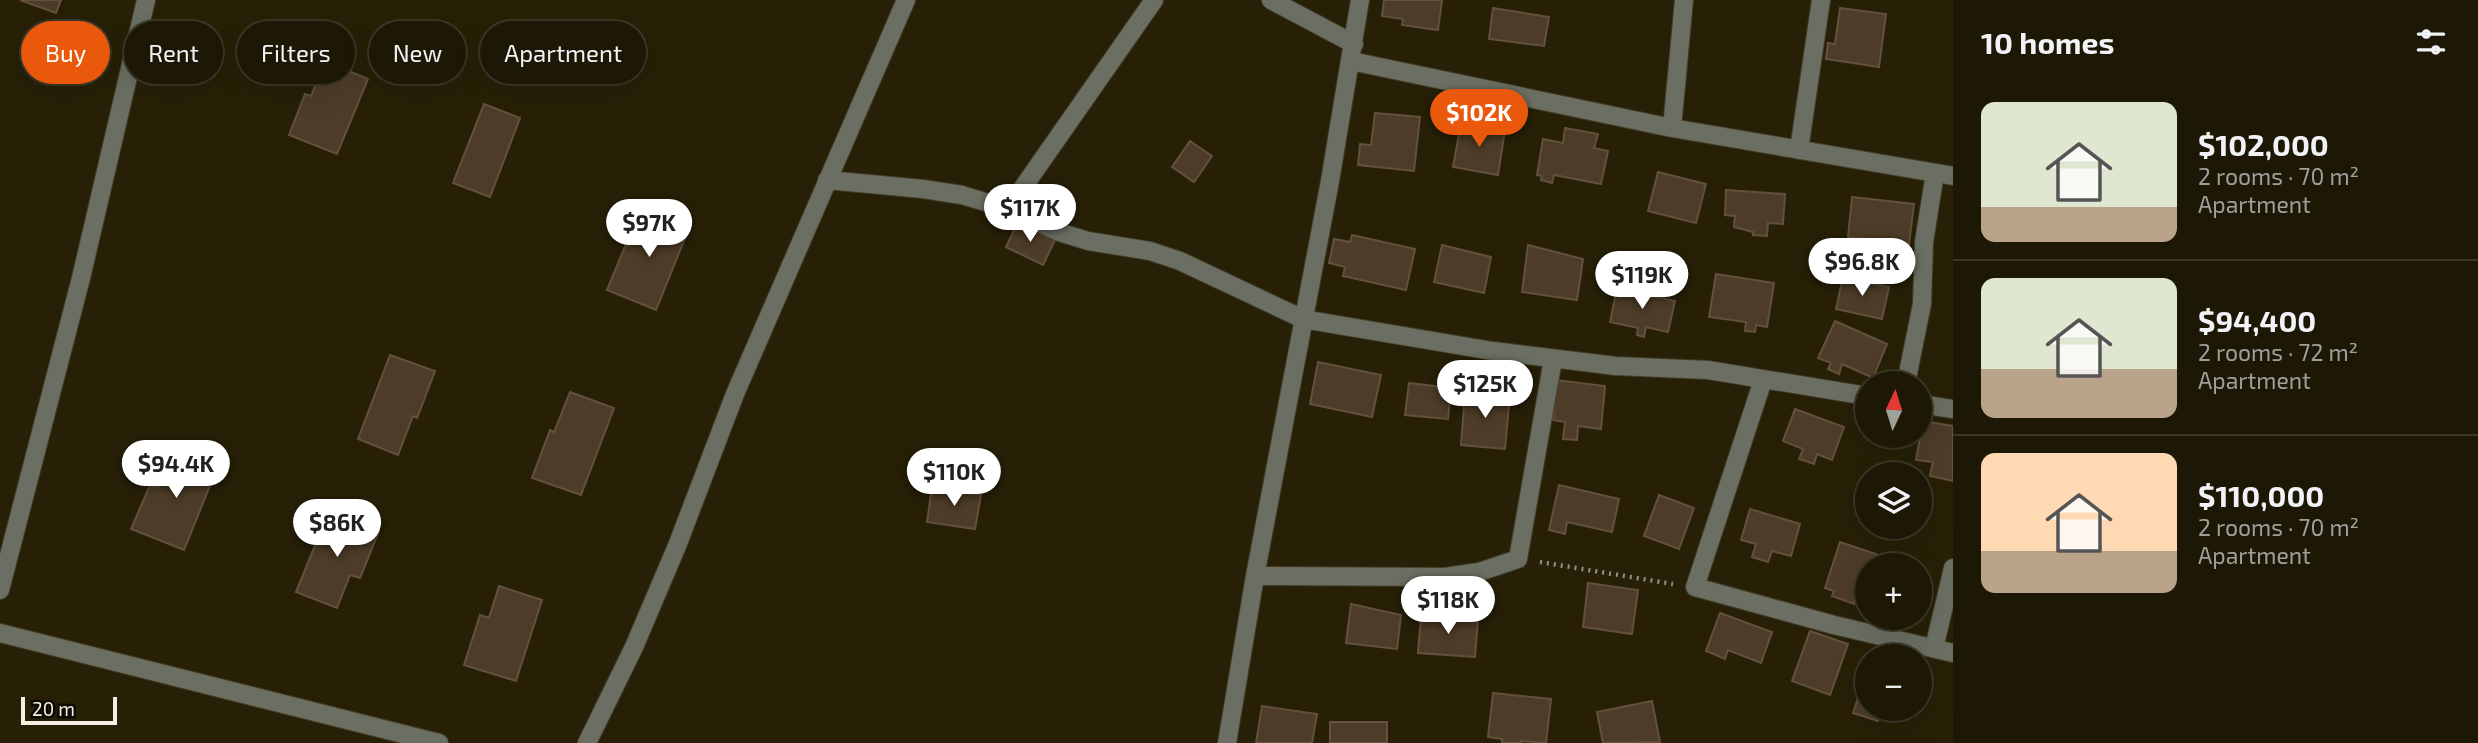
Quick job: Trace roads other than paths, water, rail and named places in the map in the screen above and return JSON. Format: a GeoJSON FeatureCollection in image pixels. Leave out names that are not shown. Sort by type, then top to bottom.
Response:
{"type":"FeatureCollection","features":[{"type":"Feature","properties":{"kind":"street"},"geometry":{"type":"LineString","coordinates":[[0,590],[82,278],[146,0]]}},
{"type":"Feature","properties":{"kind":"street"},"geometry":{"type":"LineString","coordinates":[[587,743],[634,647],[677,546],[735,394],[906,0]]}},
{"type":"Feature","properties":{"kind":"street"},"geometry":{"type":"LineString","coordinates":[[1009,209],[1154,0]]}},
{"type":"Feature","properties":{"kind":"street"},"geometry":{"type":"LineString","coordinates":[[1271,0],[1352,53],[1672,128],[1953,176]]}},
{"type":"Feature","properties":{"kind":"street"},"geometry":{"type":"LineString","coordinates":[[1227,743],[1360,0]]}},
{"type":"Feature","properties":{"kind":"street"},"geometry":{"type":"LineString","coordinates":[[1672,128],[1684,0]]}},
{"type":"Feature","properties":{"kind":"street"},"geometry":{"type":"LineString","coordinates":[[1799,150],[1821,0]]}},
{"type":"Feature","properties":{"kind":"street"},"geometry":{"type":"LineString","coordinates":[[1908,371],[1922,304],[1924,242],[1935,173]]}},
{"type":"Feature","properties":{"kind":"street"},"geometry":{"type":"LineString","coordinates":[[827,180],[923,188],[962,195],[1009,209],[1059,232],[1088,241],[1150,251],[1180,261],[1303,319],[1553,359],[1630,367],[1678,367],[1855,394]]}},
{"type":"Feature","properties":{"kind":"street"},"geometry":{"type":"LineString","coordinates":[[1255,576],[1445,577],[1479,572],[1518,559],[1553,359]]}},
{"type":"Feature","properties":{"kind":"street"},"geometry":{"type":"LineString","coordinates":[[1763,380],[1695,587],[1833,625],[1953,653]]}},
{"type":"Feature","properties":{"kind":"street"},"geometry":{"type":"LineString","coordinates":[[1932,406],[1953,410]]}},
{"type":"Feature","properties":{"kind":"street"},"geometry":{"type":"LineString","coordinates":[[1934,648],[1953,568]]}},
{"type":"Feature","properties":{"kind":"street"},"geometry":{"type":"LineString","coordinates":[[0,633],[439,743]]}}]}
